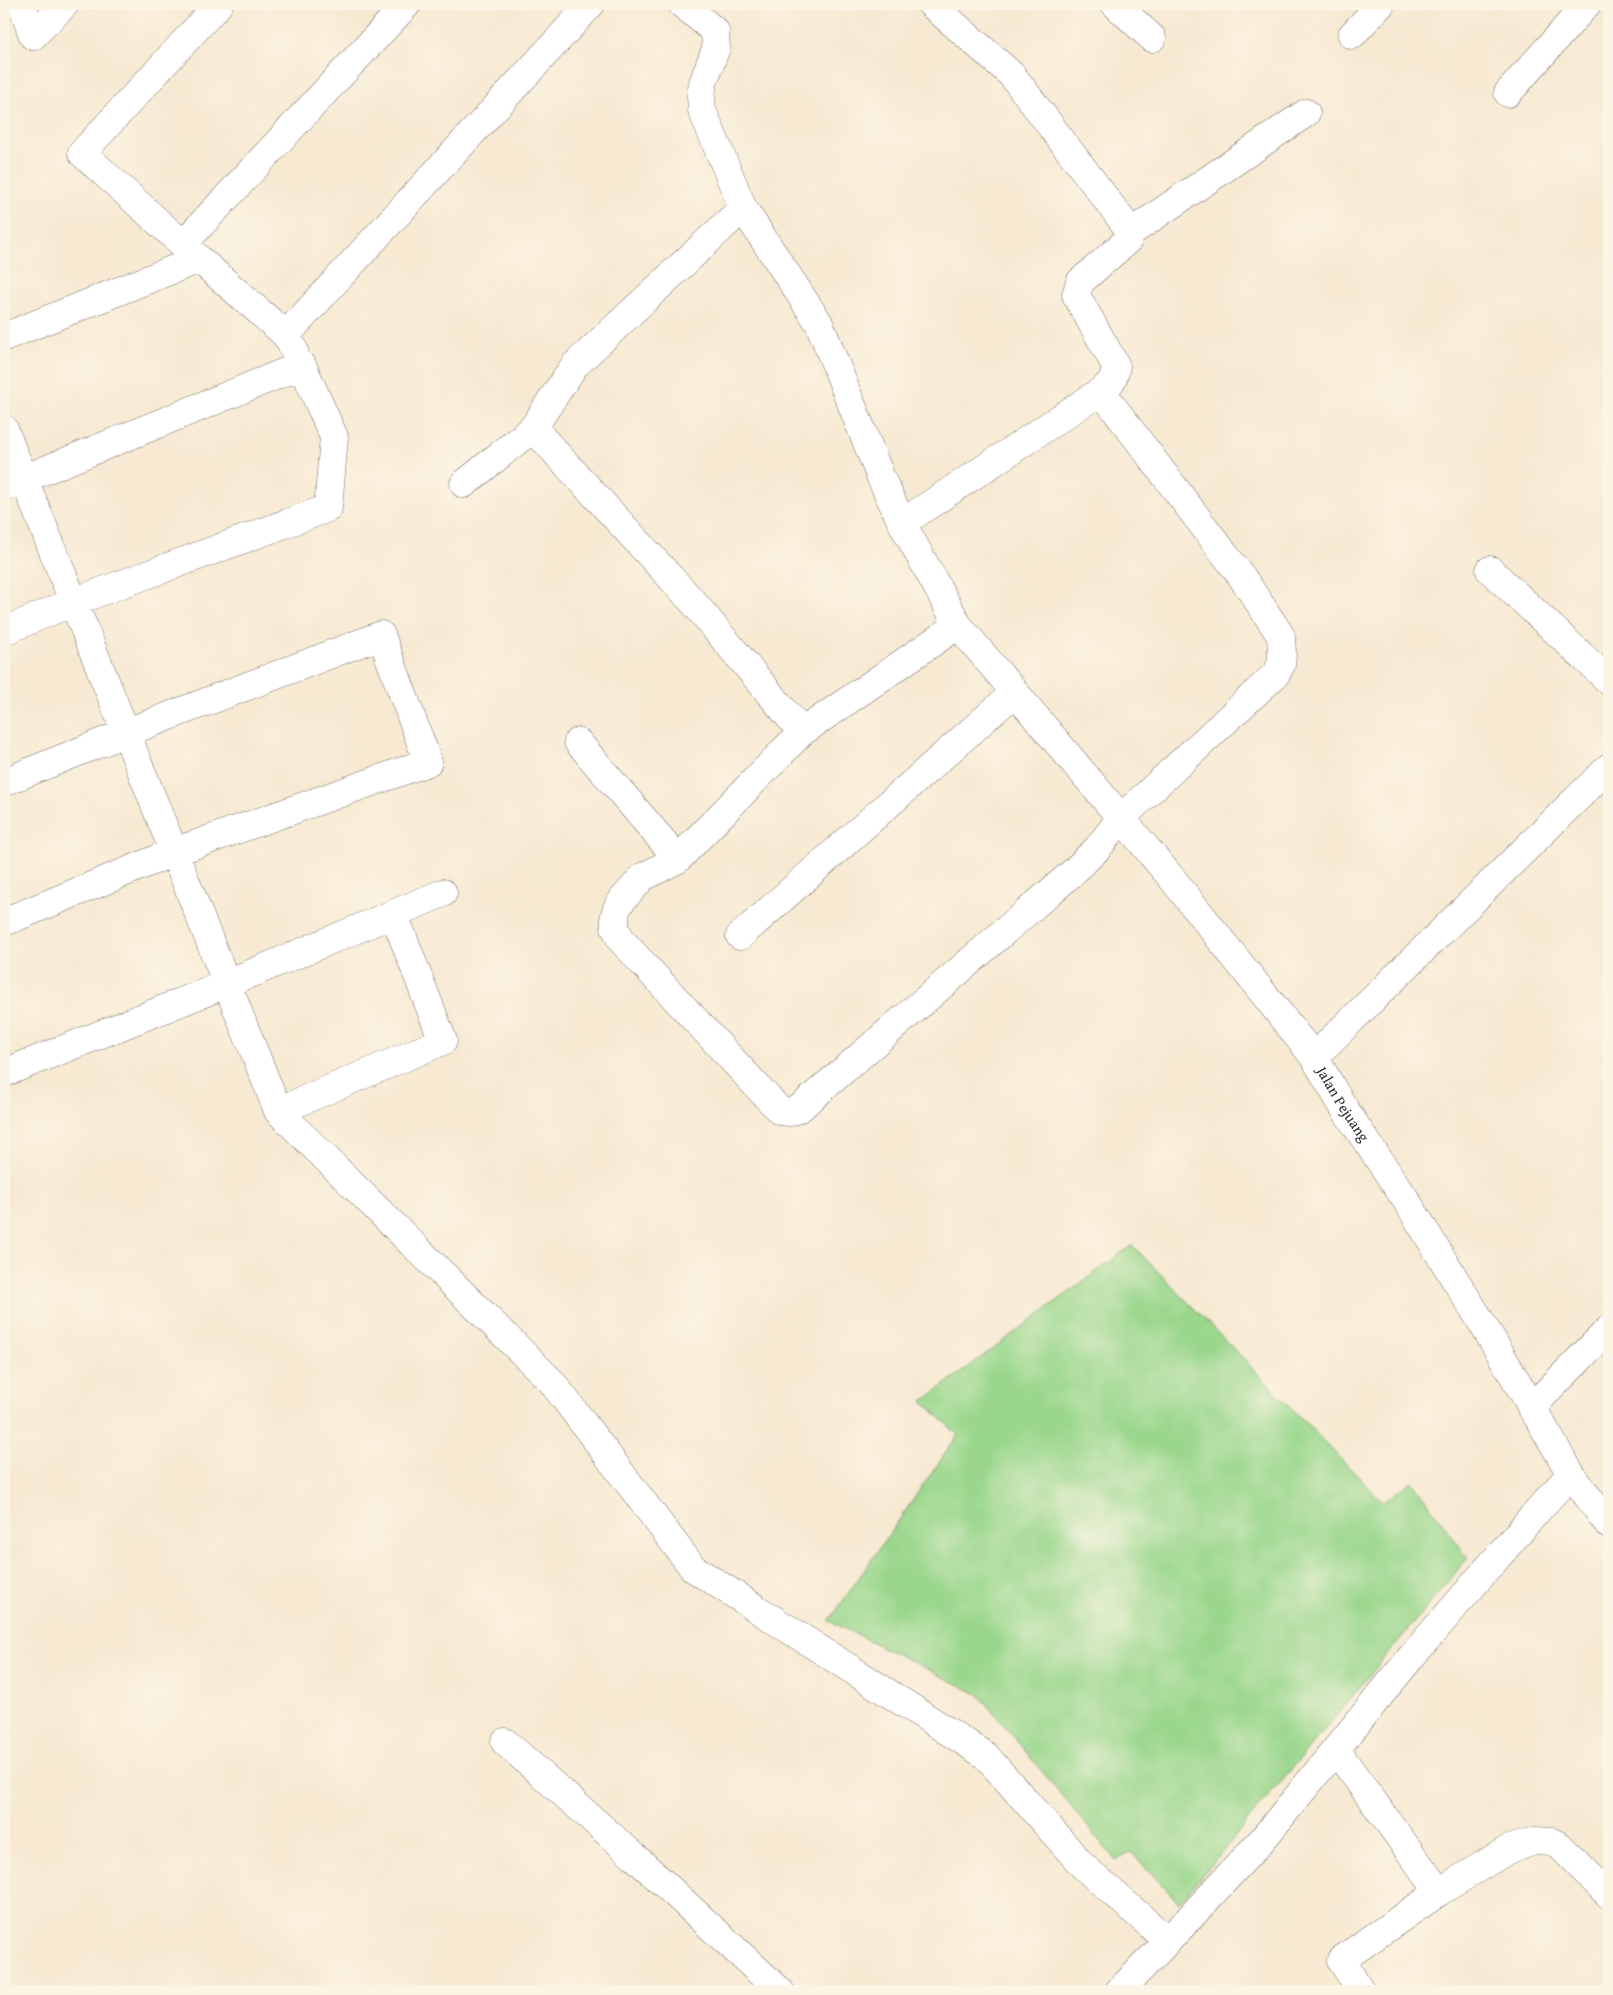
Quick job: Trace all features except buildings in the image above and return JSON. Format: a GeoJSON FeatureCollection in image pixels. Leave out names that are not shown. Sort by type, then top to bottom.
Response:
{"type":"FeatureCollection","features":[{"type":"Feature","properties":{"kind":"street"},"geometry":{"type":"LineString","coordinates":[[22,4],[33,36],[65,4]]}},
{"type":"Feature","properties":{"kind":"street"},"geometry":{"type":"LineString","coordinates":[[4,631],[74,602],[328,508],[334,437],[302,364],[286,335],[82,153],[219,4]]}},
{"type":"Feature","properties":{"kind":"street"},"geometry":{"type":"LineString","coordinates":[[4,337],[191,252],[407,4]]}},
{"type":"Feature","properties":{"kind":"street"},"geometry":{"type":"LineString","coordinates":[[286,335],[591,4]]}},
{"type":"Feature","properties":{"kind":"street"},"geometry":{"type":"LineString","coordinates":[[682,4],[714,31],[716,48],[703,84],[701,103],[743,208],[819,323],[858,422],[902,523],[958,625],[1170,876],[1314,1057]]}},
{"type":"Feature","properties":{"kind":"street"},"geometry":{"type":"LineString","coordinates":[[902,523],[1110,385],[1116,366],[1076,296],[1077,288],[1080,282],[1128,240],[1130,233],[1012,75],[931,4]]}},
{"type":"Feature","properties":{"kind":"street"},"geometry":{"type":"LineString","coordinates":[[1115,4],[1152,38]]}},
{"type":"Feature","properties":{"kind":"street"},"geometry":{"type":"LineString","coordinates":[[1352,35],[1381,4]]}},
{"type":"Feature","properties":{"kind":"street"},"geometry":{"type":"LineString","coordinates":[[1508,92],[1587,4]]}},
{"type":"Feature","properties":{"kind":"street"},"geometry":{"type":"LineString","coordinates":[[1130,233],[1306,113]]}},
{"type":"Feature","properties":{"kind":"street"},"geometry":{"type":"LineString","coordinates":[[464,484],[533,428],[574,366],[743,208]]}},
{"type":"Feature","properties":{"kind":"street"},"geometry":{"type":"LineString","coordinates":[[14,483],[302,364]]}},
{"type":"Feature","properties":{"kind":"street"},"geometry":{"type":"LineString","coordinates":[[958,625],[802,732],[678,860],[643,877],[623,899],[615,915],[615,927],[621,940],[780,1111],[790,1112],[800,1108],[1071,874],[1104,842],[1120,819],[1276,674],[1280,665],[1283,646],[1281,636],[1242,577],[1101,391]]}},
{"type":"Feature","properties":{"kind":"street"},"geometry":{"type":"LineString","coordinates":[[533,428],[688,597],[802,732]]}},
{"type":"Feature","properties":{"kind":"street"},"geometry":{"type":"LineString","coordinates":[[4,429],[14,483],[74,602],[278,1111],[552,1382],[693,1568],[985,1755],[1083,1866],[1168,1941]]}},
{"type":"Feature","properties":{"kind":"street"},"geometry":{"type":"LineString","coordinates":[[1490,570],[1609,681]]}},
{"type":"Feature","properties":{"kind":"street"},"geometry":{"type":"LineString","coordinates":[[4,782],[125,733],[381,635],[428,762],[174,852],[4,922]]}},
{"type":"Feature","properties":{"kind":"street"},"geometry":{"type":"LineString","coordinates":[[740,936],[1014,693]]}},
{"type":"Feature","properties":{"kind":"street"},"geometry":{"type":"LineString","coordinates":[[578,742],[678,860]]}},
{"type":"Feature","properties":{"kind":"street","name":"Jalan Pejuang"},"geometry":{"type":"LineString","coordinates":[[1609,767],[1314,1057],[1344,1108],[1406,1200],[1572,1474],[1609,1525]]}},
{"type":"Feature","properties":{"kind":"street"},"geometry":{"type":"LineString","coordinates":[[4,1073],[226,984],[443,893]]}},
{"type":"Feature","properties":{"kind":"street"},"geometry":{"type":"LineString","coordinates":[[278,1111],[443,1040],[397,922]]}},
{"type":"Feature","properties":{"kind":"street"},"geometry":{"type":"LineString","coordinates":[[1531,1408],[1609,1329]]}},
{"type":"Feature","properties":{"kind":"street"},"geometry":{"type":"LineString","coordinates":[[1119,1991],[1262,1840],[1412,1656],[1538,1510],[1572,1474]]}},
{"type":"Feature","properties":{"kind":"street"},"geometry":{"type":"LineString","coordinates":[[505,1742],[634,1856],[780,1991]]}},
{"type":"Feature","properties":{"kind":"street"},"geometry":{"type":"LineString","coordinates":[[1336,1750],[1439,1892]]}},
{"type":"Feature","properties":{"kind":"street"},"geometry":{"type":"LineString","coordinates":[[1361,1991],[1341,1960],[1439,1892],[1509,1850],[1535,1841],[1552,1842],[1560,1846],[1609,1895]]}},
{"type":"Feature","properties":{"kind":"green space"},"geometry":{"type":"Polygon","coordinates":[[[1132,1245],[1383,1502],[1412,1481],[1468,1558],[1179,1903],[1131,1852],[1116,1861],[978,1694],[829,1621],[958,1435],[923,1401],[1132,1245]]]}}]}
